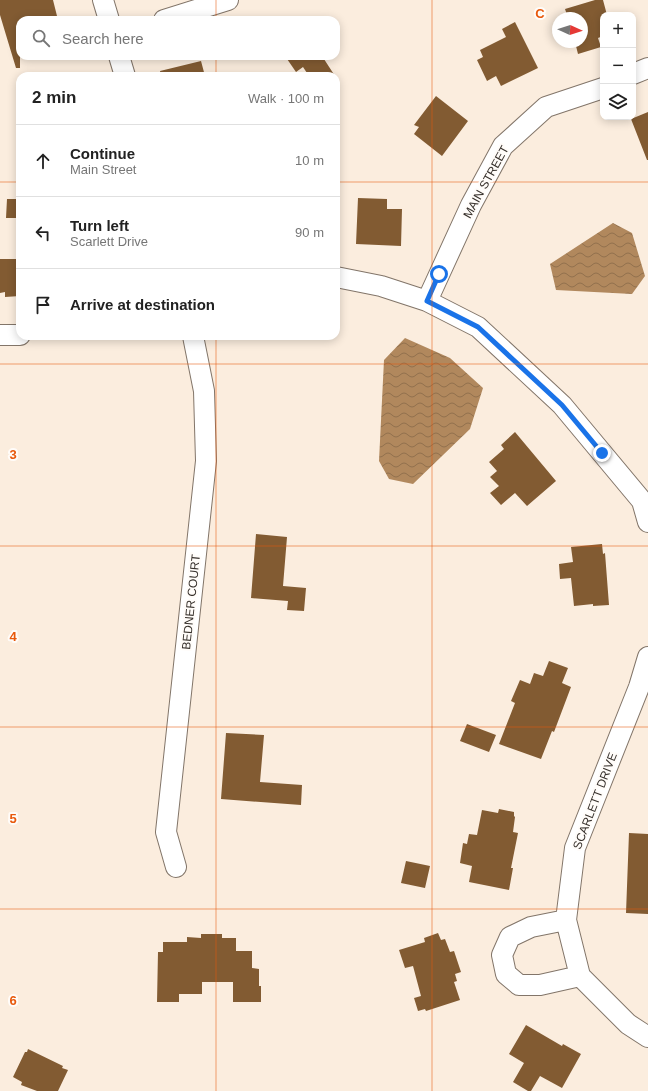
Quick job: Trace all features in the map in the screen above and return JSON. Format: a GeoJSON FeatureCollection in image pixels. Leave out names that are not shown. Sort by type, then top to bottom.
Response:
{"type":"FeatureCollection","features":[{"type":"Feature","properties":{"kind":"street"},"geometry":{"type":"LineString","coordinates":[[103,0],[108,16]]}},
{"type":"Feature","properties":{"kind":"street"},"geometry":{"type":"LineString","coordinates":[[177,16],[228,0]]}},
{"type":"Feature","properties":{"kind":"street"},"geometry":{"type":"LineString","coordinates":[[120,60],[124,72]]}},
{"type":"Feature","properties":{"kind":"street"},"geometry":{"type":"LineString","coordinates":[[636,73],[648,68]]}},
{"type":"Feature","properties":{"kind":"street","name":"MAIN STREET"},"geometry":{"type":"LineString","coordinates":[[427,301],[471,205],[503,146],[546,107],[600,89]]}},
{"type":"Feature","properties":{"kind":"street"},"geometry":{"type":"LineString","coordinates":[[340,278],[381,286],[427,301],[478,327],[562,405],[642,501],[648,522]]}},
{"type":"Feature","properties":{"kind":"street"},"geometry":{"type":"LineString","coordinates":[[0,335],[16,335]]}},
{"type":"Feature","properties":{"kind":"street","name":"BEDNER COURT"},"geometry":{"type":"LineString","coordinates":[[176,867],[166,832],[206,461],[204,391],[194,340]]}},
{"type":"Feature","properties":{"kind":"street","name":"SCARLETT DRIVE"},"geometry":{"type":"LineString","coordinates":[[580,976],[566,920],[575,848],[639,688],[648,657]]}},
{"type":"Feature","properties":{"kind":"street"},"geometry":{"type":"LineString","coordinates":[[566,920],[531,927],[510,937],[502,955],[506,974],[519,985],[540,985],[580,976],[628,1024],[648,1037]]}},
{"type":"Feature","properties":{"kind":"water"},"geometry":{"type":"Polygon","coordinates":[[[613,223],[632,233],[645,276],[632,294],[556,290],[550,264],[613,223]]]}},
{"type":"Feature","properties":{"kind":"water"},"geometry":{"type":"Polygon","coordinates":[[[405,338],[450,358],[483,388],[470,429],[413,484],[389,479],[379,461],[384,360],[405,338]]]}},
{"type":"Feature","properties":{"kind":"building"},"geometry":{"type":"Polygon","coordinates":[[[0,0],[53,0],[57,16],[16,16],[16,60],[20,60],[20,68],[16,68],[0,15],[0,0]]]}},
{"type":"Feature","properties":{"kind":"building"},"geometry":{"type":"Polygon","coordinates":[[[595,0],[603,0],[606,12],[600,12],[600,37],[598,38],[600,47],[578,54],[576,48],[588,48],[588,12],[566,12],[565,9],[595,0]]]}},
{"type":"Feature","properties":{"kind":"building"},"geometry":{"type":"Polygon","coordinates":[[[515,22],[538,68],[501,86],[496,76],[487,81],[477,60],[483,57],[480,50],[506,37],[502,29],[515,22]]]}},
{"type":"Feature","properties":{"kind":"building"},"geometry":{"type":"Polygon","coordinates":[[[288,60],[325,60],[332,72],[306,72],[303,67],[296,72],[288,60]]]}},
{"type":"Feature","properties":{"kind":"building"},"geometry":{"type":"Polygon","coordinates":[[[201,61],[204,72],[160,72],[201,61]]]}},
{"type":"Feature","properties":{"kind":"building"},"geometry":{"type":"Polygon","coordinates":[[[436,96],[468,121],[442,156],[414,134],[419,127],[414,125],[436,96]]]}},
{"type":"Feature","properties":{"kind":"building"},"geometry":{"type":"Polygon","coordinates":[[[648,112],[648,160],[631,120],[636,120],[636,117],[648,112]]]}},
{"type":"Feature","properties":{"kind":"building"},"geometry":{"type":"Polygon","coordinates":[[[358,198],[387,199],[387,209],[402,209],[401,246],[356,244],[358,198]]]}},
{"type":"Feature","properties":{"kind":"building"},"geometry":{"type":"Polygon","coordinates":[[[7,199],[16,199],[16,218],[6,218],[7,199]]]}},
{"type":"Feature","properties":{"kind":"building"},"geometry":{"type":"Polygon","coordinates":[[[0,259],[16,259],[16,296],[5,297],[5,292],[0,293],[0,259]]]}},
{"type":"Feature","properties":{"kind":"building"},"geometry":{"type":"Polygon","coordinates":[[[515,432],[556,481],[527,506],[515,493],[501,505],[490,493],[499,486],[490,477],[497,471],[489,462],[504,449],[501,445],[515,432]]]}},
{"type":"Feature","properties":{"kind":"building"},"geometry":{"type":"Polygon","coordinates":[[[256,534],[287,537],[283,586],[306,588],[304,611],[287,610],[288,601],[251,598],[256,534]]]}},
{"type":"Feature","properties":{"kind":"building"},"geometry":{"type":"Polygon","coordinates":[[[602,544],[603,554],[605,553],[609,605],[593,606],[593,604],[574,606],[571,578],[560,579],[559,564],[573,562],[571,547],[602,544]]]}},
{"type":"Feature","properties":{"kind":"building"},"geometry":{"type":"Polygon","coordinates":[[[549,661],[568,668],[562,683],[571,687],[554,732],[552,731],[541,759],[499,744],[515,703],[511,701],[520,680],[530,684],[534,673],[543,676],[549,661]]]}},
{"type":"Feature","properties":{"kind":"building"},"geometry":{"type":"Polygon","coordinates":[[[467,724],[496,735],[489,752],[460,741],[467,724]]]}},
{"type":"Feature","properties":{"kind":"building"},"geometry":{"type":"Polygon","coordinates":[[[226,733],[264,735],[260,782],[302,785],[301,805],[221,799],[226,733]]]}},
{"type":"Feature","properties":{"kind":"building"},"geometry":{"type":"Polygon","coordinates":[[[499,809],[514,812],[515,817],[513,832],[518,833],[511,868],[513,868],[509,890],[469,882],[472,866],[460,863],[463,843],[467,844],[469,834],[477,835],[482,810],[498,813],[499,809]]]}},
{"type":"Feature","properties":{"kind":"building"},"geometry":{"type":"Polygon","coordinates":[[[629,833],[648,834],[648,914],[626,913],[629,833]]]}},
{"type":"Feature","properties":{"kind":"building"},"geometry":{"type":"Polygon","coordinates":[[[406,861],[430,866],[425,888],[401,883],[406,861]]]}},
{"type":"Feature","properties":{"kind":"building"},"geometry":{"type":"Polygon","coordinates":[[[438,933],[441,940],[445,939],[450,952],[454,951],[461,972],[455,974],[457,981],[454,982],[460,1000],[426,1011],[425,1009],[418,1011],[414,998],[421,996],[413,966],[405,968],[399,950],[425,942],[424,938],[438,933]]]}},
{"type":"Feature","properties":{"kind":"building"},"geometry":{"type":"Polygon","coordinates":[[[201,934],[222,934],[222,938],[236,938],[236,951],[252,951],[252,968],[259,969],[261,1002],[233,1002],[233,982],[202,982],[202,994],[179,994],[179,1002],[157,1002],[158,952],[163,952],[163,942],[187,942],[187,937],[201,938],[201,934]]]}},
{"type":"Feature","properties":{"kind":"building"},"geometry":{"type":"Polygon","coordinates":[[[526,1025],[562,1046],[563,1044],[581,1054],[562,1088],[540,1076],[531,1091],[528,1091],[513,1082],[524,1063],[509,1054],[526,1025]]]}},
{"type":"Feature","properties":{"kind":"building"},"geometry":{"type":"Polygon","coordinates":[[[28,1049],[63,1066],[62,1068],[68,1070],[58,1091],[37,1091],[21,1085],[22,1082],[13,1077],[25,1052],[27,1052],[28,1049]]]}},
{"type":"Feature","properties":{"kind":"route"},"geometry":{"type":"LineString","coordinates":[[439,274],[427,301],[478,327],[562,405],[602,453]]}}]}
